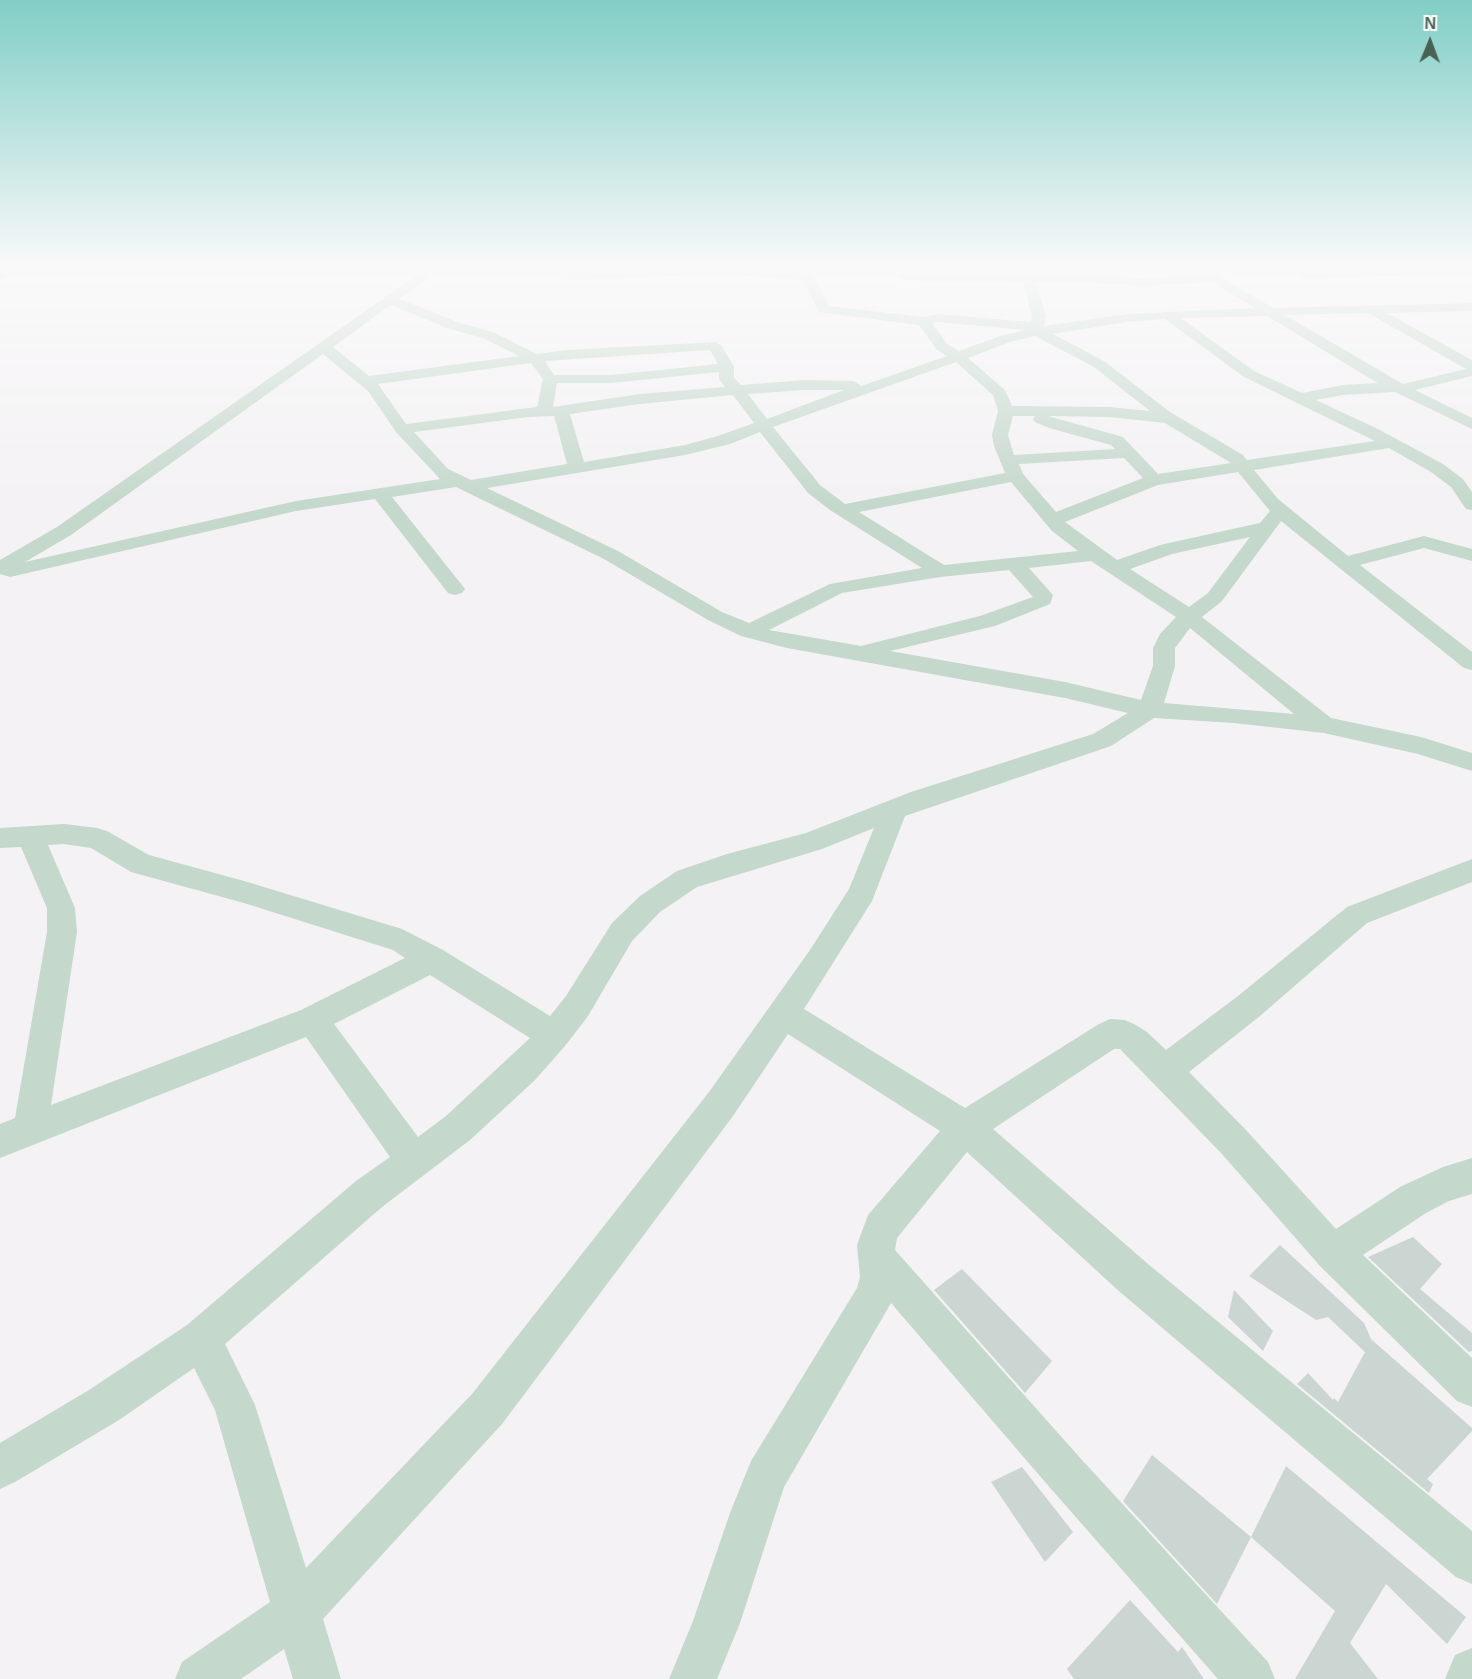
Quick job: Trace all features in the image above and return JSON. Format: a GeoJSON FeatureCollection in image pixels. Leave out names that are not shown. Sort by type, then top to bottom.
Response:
{"type":"FeatureCollection","features":[{"type":"Feature","properties":{"kind":"street"},"geometry":{"type":"LineString","coordinates":[[0,568],[64,531],[324,348]]}},
{"type":"Feature","properties":{"kind":"street"},"geometry":{"type":"LineString","coordinates":[[325,348],[374,388],[402,429],[434,467],[611,555],[715,616],[749,631],[787,641],[1065,690],[1150,710],[1234,715],[1324,725],[1421,746],[1472,762]]}},
{"type":"Feature","properties":{"kind":"street"},"geometry":{"type":"LineString","coordinates":[[515,348],[535,358],[550,380],[552,411],[577,469]]}},
{"type":"Feature","properties":{"kind":"street"},"geometry":{"type":"LineString","coordinates":[[365,381],[595,351],[647,348]]}},
{"type":"Feature","properties":{"kind":"street"},"geometry":{"type":"LineString","coordinates":[[718,348],[727,368],[726,380],[738,390],[814,489],[940,571]]}},
{"type":"Feature","properties":{"kind":"street"},"geometry":{"type":"LineString","coordinates":[[944,348],[959,357],[1000,393],[1006,411],[1000,435],[1011,468],[1053,520],[1095,555],[1188,617],[1324,725]]}},
{"type":"Feature","properties":{"kind":"street"},"geometry":{"type":"LineString","coordinates":[[0,573],[296,506],[380,493],[577,469],[685,450],[764,425],[981,348]]}},
{"type":"Feature","properties":{"kind":"street"},"geometry":{"type":"LineString","coordinates":[[1071,348],[1099,364],[1168,418],[1219,447],[1243,465],[1272,519],[1343,563],[1472,663]]}},
{"type":"Feature","properties":{"kind":"street"},"geometry":{"type":"LineString","coordinates":[[1214,348],[1249,374],[1302,398],[1437,468],[1457,483],[1472,505]]}},
{"type":"Feature","properties":{"kind":"street"},"geometry":{"type":"LineString","coordinates":[[1333,348],[1398,388],[1470,422]]}},
{"type":"Feature","properties":{"kind":"street"},"geometry":{"type":"LineString","coordinates":[[1439,348],[1472,366]]}},
{"type":"Feature","properties":{"kind":"street"},"geometry":{"type":"LineString","coordinates":[[1450,354],[1472,351]]}},
{"type":"Feature","properties":{"kind":"street"},"geometry":{"type":"LineString","coordinates":[[550,380],[611,379],[727,368]]}},
{"type":"Feature","properties":{"kind":"street"},"geometry":{"type":"LineString","coordinates":[[1302,398],[1343,390],[1398,388],[1472,372]]}},
{"type":"Feature","properties":{"kind":"street"},"geometry":{"type":"LineString","coordinates":[[660,374],[668,396]]}},
{"type":"Feature","properties":{"kind":"street"},"geometry":{"type":"LineString","coordinates":[[402,429],[668,396],[805,385],[874,387]]}},
{"type":"Feature","properties":{"kind":"street"},"geometry":{"type":"LineString","coordinates":[[1006,411],[1109,412],[1168,418]]}},
{"type":"Feature","properties":{"kind":"street"},"geometry":{"type":"LineString","coordinates":[[1029,411],[1055,425],[1117,441],[1154,480]]}},
{"type":"Feature","properties":{"kind":"street"},"geometry":{"type":"LineString","coordinates":[[1053,520],[1154,480],[1392,443]]}},
{"type":"Feature","properties":{"kind":"street"},"geometry":{"type":"LineString","coordinates":[[843,510],[1011,468],[1127,453]]}},
{"type":"Feature","properties":{"kind":"street"},"geometry":{"type":"LineString","coordinates":[[1437,468],[1472,473]]}},
{"type":"Feature","properties":{"kind":"street"},"geometry":{"type":"LineString","coordinates":[[380,493],[455,589]]}},
{"type":"Feature","properties":{"kind":"street"},"geometry":{"type":"LineString","coordinates":[[1115,568],[1167,549],[1272,519]]}},
{"type":"Feature","properties":{"kind":"street"},"geometry":{"type":"LineString","coordinates":[[0,1467],[104,1405],[201,1339],[352,1208],[458,1128],[523,1069],[554,1036],[577,1006],[622,932],[650,904],[687,879],[727,865],[812,842],[894,810],[1102,740],[1150,710],[1164,666],[1164,648],[1168,639],[1188,617],[1215,597],[1272,519]]}},
{"type":"Feature","properties":{"kind":"street"},"geometry":{"type":"LineString","coordinates":[[1343,563],[1424,542],[1472,555]]}},
{"type":"Feature","properties":{"kind":"street"},"geometry":{"type":"LineString","coordinates":[[749,631],[837,588],[940,571],[1095,555]]}},
{"type":"Feature","properties":{"kind":"street"},"geometry":{"type":"LineString","coordinates":[[856,652],[987,621],[1043,600],[1043,595],[1014,563]]}},
{"type":"Feature","properties":{"kind":"street"},"geometry":{"type":"LineString","coordinates":[[199,1679],[297,1612],[487,1409],[713,1114],[784,1014],[862,893],[894,810]]}},
{"type":"Feature","properties":{"kind":"street"},"geometry":{"type":"LineString","coordinates":[[0,838],[64,834],[97,838],[141,864],[244,892],[402,941],[554,1036]]}},
{"type":"Feature","properties":{"kind":"street"},"geometry":{"type":"LineString","coordinates":[[30,836],[61,908],[62,932],[30,1130]]}},
{"type":"Feature","properties":{"kind":"street"},"geometry":{"type":"LineString","coordinates":[[1165,1071],[1249,1006],[1357,915],[1472,870]]}},
{"type":"Feature","properties":{"kind":"street"},"geometry":{"type":"LineString","coordinates":[[0,1141],[312,1020],[432,959]]}},
{"type":"Feature","properties":{"kind":"street"},"geometry":{"type":"LineString","coordinates":[[784,1014],[965,1127],[1134,1278],[1472,1561]]}},
{"type":"Feature","properties":{"kind":"street"},"geometry":{"type":"LineString","coordinates":[[312,1020],[414,1161]]}},
{"type":"Feature","properties":{"kind":"street"},"geometry":{"type":"LineString","coordinates":[[693,1679],[716,1623],[766,1476],[874,1296],[879,1277],[876,1245],[881,1228],[965,1127],[1110,1034],[1125,1035],[1165,1071],[1234,1142],[1333,1253],[1472,1386]]}},
{"type":"Feature","properties":{"kind":"street"},"geometry":{"type":"LineString","coordinates":[[1333,1253],[1413,1200],[1443,1185],[1472,1176]]}},
{"type":"Feature","properties":{"kind":"street"},"geometry":{"type":"LineString","coordinates":[[877,1258],[1075,1484],[1251,1679]]}},
{"type":"Feature","properties":{"kind":"street"},"geometry":{"type":"LineString","coordinates":[[201,1339],[234,1404],[317,1679]]}},
{"type":"Feature","properties":{"kind":"street"},"geometry":{"type":"LineString","coordinates":[[1469,1679],[1472,1672]]}},
{"type":"Feature","properties":{"kind":"building"},"geometry":{"type":"Polygon","coordinates":[[[1413,1237],[1442,1264],[1420,1289],[1472,1333],[1472,1351],[1469,1352],[1368,1257],[1413,1237]]]}},
{"type":"Feature","properties":{"kind":"building"},"geometry":{"type":"Polygon","coordinates":[[[1280,1245],[1364,1323],[1371,1339],[1472,1428],[1472,1431],[1427,1479],[1433,1484],[1429,1493],[1297,1384],[1308,1373],[1333,1400],[1334,1398],[1338,1402],[1365,1352],[1328,1317],[1316,1320],[1249,1276],[1280,1245]]]}},
{"type":"Feature","properties":{"kind":"building"},"geometry":{"type":"Polygon","coordinates":[[[962,1269],[1052,1361],[1025,1393],[934,1290],[962,1269]]]}},
{"type":"Feature","properties":{"kind":"building"},"geometry":{"type":"Polygon","coordinates":[[[1234,1290],[1273,1331],[1263,1351],[1228,1317],[1234,1290]]]}},
{"type":"Feature","properties":{"kind":"building"},"geometry":{"type":"Polygon","coordinates":[[[1152,1455],[1251,1537],[1217,1604],[1123,1501],[1152,1455]]]}},
{"type":"Feature","properties":{"kind":"building"},"geometry":{"type":"Polygon","coordinates":[[[1286,1466],[1466,1617],[1447,1644],[1386,1584],[1350,1643],[1378,1679],[1295,1679],[1335,1611],[1251,1537],[1286,1466]]]}},
{"type":"Feature","properties":{"kind":"building"},"geometry":{"type":"Polygon","coordinates":[[[1022,1467],[1073,1532],[1045,1562],[991,1482],[1022,1467]]]}},
{"type":"Feature","properties":{"kind":"building"},"geometry":{"type":"Polygon","coordinates":[[[1130,1600],[1178,1652],[1182,1647],[1204,1679],[1074,1679],[1067,1669],[1130,1600]]]}}]}
